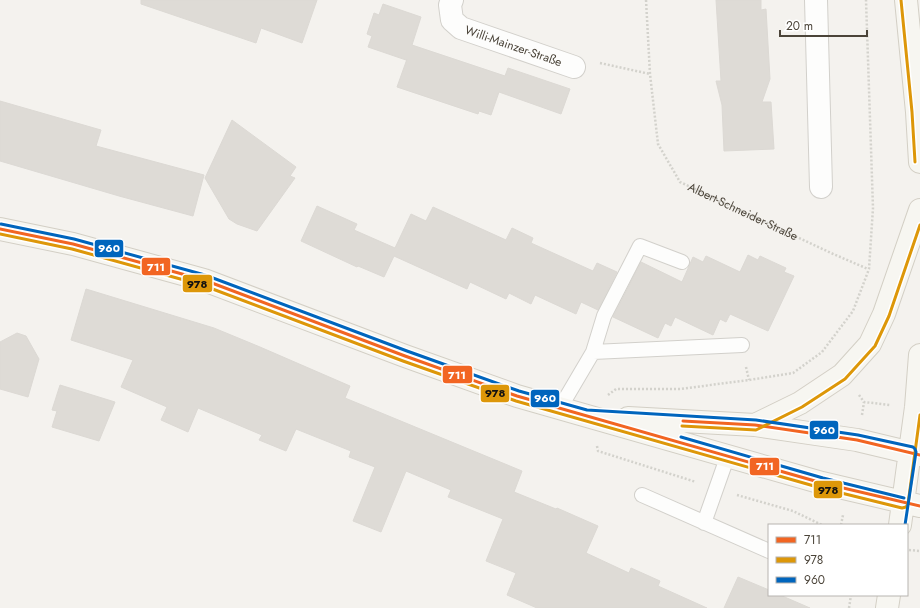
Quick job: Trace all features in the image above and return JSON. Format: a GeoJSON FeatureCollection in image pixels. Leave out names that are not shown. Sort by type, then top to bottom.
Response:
{"type":"FeatureCollection","features":[{"type":"Feature","properties":{"kind":"street","name":"Willi-Mainzer-Straße"},"geometry":{"type":"LineString","coordinates":[[452,0],[450,5],[452,20],[461,28],[574,67]]}},
{"type":"Feature","properties":{"kind":"street"},"geometry":{"type":"LineString","coordinates":[[816,0],[821,187]]}},
{"type":"Feature","properties":{"kind":"street"},"geometry":{"type":"LineString","coordinates":[[906,0],[920,162]]}},
{"type":"Feature","properties":{"kind":"street"},"geometry":{"type":"LineString","coordinates":[[755,425],[800,403],[842,375],[870,344],[884,314],[920,210]]}},
{"type":"Feature","properties":{"kind":"street"},"geometry":{"type":"LineString","coordinates":[[0,229],[73,244],[204,280],[412,359],[517,396],[822,483],[912,504]]}},
{"type":"Feature","properties":{"kind":"street"},"geometry":{"type":"LineString","coordinates":[[901,524],[912,504],[920,355]]}},
{"type":"Feature","properties":{"kind":"street"},"geometry":{"type":"LineString","coordinates":[[586,415],[755,425],[857,440],[915,453]]}},
{"type":"Feature","properties":{"kind":"street"},"geometry":{"type":"LineString","coordinates":[[887,608],[889,596]]}},
{"type":"Feature","properties":{"kind":"lane"},"geometry":{"type":"LineString","coordinates":[[560,408],[593,352],[604,316],[640,246],[682,262]]}},
{"type":"Feature","properties":{"kind":"lane"},"geometry":{"type":"LineString","coordinates":[[593,352],[742,345]]}},
{"type":"Feature","properties":{"kind":"lane"},"geometry":{"type":"LineString","coordinates":[[704,522],[728,455]]}},
{"type":"Feature","properties":{"kind":"lane"},"geometry":{"type":"LineString","coordinates":[[642,495],[768,551]]}},
{"type":"Feature","properties":{"kind":"path","name":"Albert-Schneider-Straße"},"geometry":{"type":"LineString","coordinates":[[646,0],[650,74],[658,144],[680,182],[868,269]]}},
{"type":"Feature","properties":{"kind":"path"},"geometry":{"type":"LineString","coordinates":[[586,415],[616,389],[680,389],[792,373],[822,352],[853,311],[868,269],[873,208],[866,0]]}},
{"type":"Feature","properties":{"kind":"path"},"geometry":{"type":"LineString","coordinates":[[574,67],[584,59],[650,74]]}},
{"type":"Feature","properties":{"kind":"path"},"geometry":{"type":"LineString","coordinates":[[908,550],[920,551]]}},
{"type":"Feature","properties":{"kind":"path"},"geometry":{"type":"LineString","coordinates":[[849,608],[851,596]]}},
{"type":"Feature","properties":{"kind":"building"},"geometry":{"type":"Polygon","coordinates":[[[141,0],[317,0],[302,43],[261,28],[256,43],[141,4],[141,0]]]}},
{"type":"Feature","properties":{"kind":"building"},"geometry":{"type":"Polygon","coordinates":[[[716,0],[761,0],[761,10],[766,9],[770,79],[762,102],[771,102],[774,149],[724,151],[722,105],[716,81],[721,81],[716,0]]]}},
{"type":"Feature","properties":{"kind":"building"},"geometry":{"type":"Polygon","coordinates":[[[383,4],[421,17],[412,45],[505,76],[508,68],[570,89],[561,114],[499,92],[491,115],[479,111],[478,114],[397,87],[407,59],[406,60],[368,47],[372,36],[367,34],[374,13],[379,15],[383,4]]]}},
{"type":"Feature","properties":{"kind":"building"},"geometry":{"type":"Polygon","coordinates":[[[0,101],[101,130],[96,146],[204,175],[193,216],[0,161],[0,101]]]}},
{"type":"Feature","properties":{"kind":"building"},"geometry":{"type":"Polygon","coordinates":[[[232,120],[296,167],[290,176],[295,178],[257,231],[237,224],[229,219],[205,178],[232,120]]]}},
{"type":"Feature","properties":{"kind":"building"},"geometry":{"type":"Polygon","coordinates":[[[317,206],[357,224],[354,230],[395,248],[411,214],[426,221],[433,207],[506,240],[512,228],[533,238],[531,243],[593,271],[597,263],[617,272],[598,310],[581,302],[576,314],[535,295],[531,304],[509,293],[506,299],[470,282],[467,289],[394,256],[384,277],[358,266],[357,267],[301,241],[317,206]]]}},
{"type":"Feature","properties":{"kind":"building"},"geometry":{"type":"Polygon","coordinates":[[[748,255],[758,260],[760,256],[786,268],[784,272],[794,276],[768,331],[730,314],[726,322],[720,319],[713,335],[675,317],[671,326],[665,323],[658,338],[613,317],[641,262],[682,282],[693,257],[703,262],[706,256],[740,272],[748,255]]]}},
{"type":"Feature","properties":{"kind":"building"},"geometry":{"type":"Polygon","coordinates":[[[86,289],[214,328],[260,347],[350,386],[345,398],[522,471],[514,492],[556,509],[557,508],[598,526],[586,553],[629,573],[631,568],[660,581],[658,586],[707,608],[537,608],[507,595],[516,573],[486,561],[503,519],[448,497],[451,490],[406,471],[381,532],[353,521],[375,467],[349,457],[351,451],[296,429],[286,451],[259,440],[262,435],[198,408],[188,432],[161,420],[167,407],[121,387],[133,360],[71,340],[86,289]]]}},
{"type":"Feature","properties":{"kind":"building"},"geometry":{"type":"Polygon","coordinates":[[[17,333],[26,336],[39,359],[28,397],[0,389],[0,342],[17,333]]]}},
{"type":"Feature","properties":{"kind":"building"},"geometry":{"type":"Polygon","coordinates":[[[60,385],[115,402],[99,441],[52,427],[57,411],[52,410],[60,385]]]}},
{"type":"Feature","properties":{"kind":"building"},"geometry":{"type":"Polygon","coordinates":[[[738,577],[768,590],[768,596],[782,596],[810,608],[724,608],[738,577]]]}},
{"type":"Feature","properties":{"kind":"transit line","name":"978"},"geometry":{"type":"LineString","coordinates":[[901,0],[912,112],[915,162]]}},
{"type":"Feature","properties":{"kind":"transit line","name":"960"},"geometry":{"type":"LineString","coordinates":[[1,224],[74,239],[205,275],[407,351],[519,391],[587,410],[756,420],[858,435],[913,447],[916,452],[905,524]]}},
{"type":"Feature","properties":{"kind":"transit line","name":"978"},"geometry":{"type":"LineString","coordinates":[[682,426],[756,430],[802,407],[845,379],[875,346],[889,316],[920,225]]}},
{"type":"Feature","properties":{"kind":"transit line","name":"711"},"geometry":{"type":"LineString","coordinates":[[0,229],[73,244],[204,280],[405,356],[517,396],[822,483],[920,506]]}},
{"type":"Feature","properties":{"kind":"transit line","name":"978"},"geometry":{"type":"LineString","coordinates":[[0,234],[72,249],[202,285],[403,361],[516,401],[821,488],[902,508],[906,507],[908,504],[920,415]]}},
{"type":"Feature","properties":{"kind":"transit line","name":"711"},"geometry":{"type":"LineString","coordinates":[[683,421],[755,425],[857,440],[920,455]]}},
{"type":"Feature","properties":{"kind":"transit line","name":"960"},"geometry":{"type":"LineString","coordinates":[[681,437],[823,478],[904,498]]}}]}
